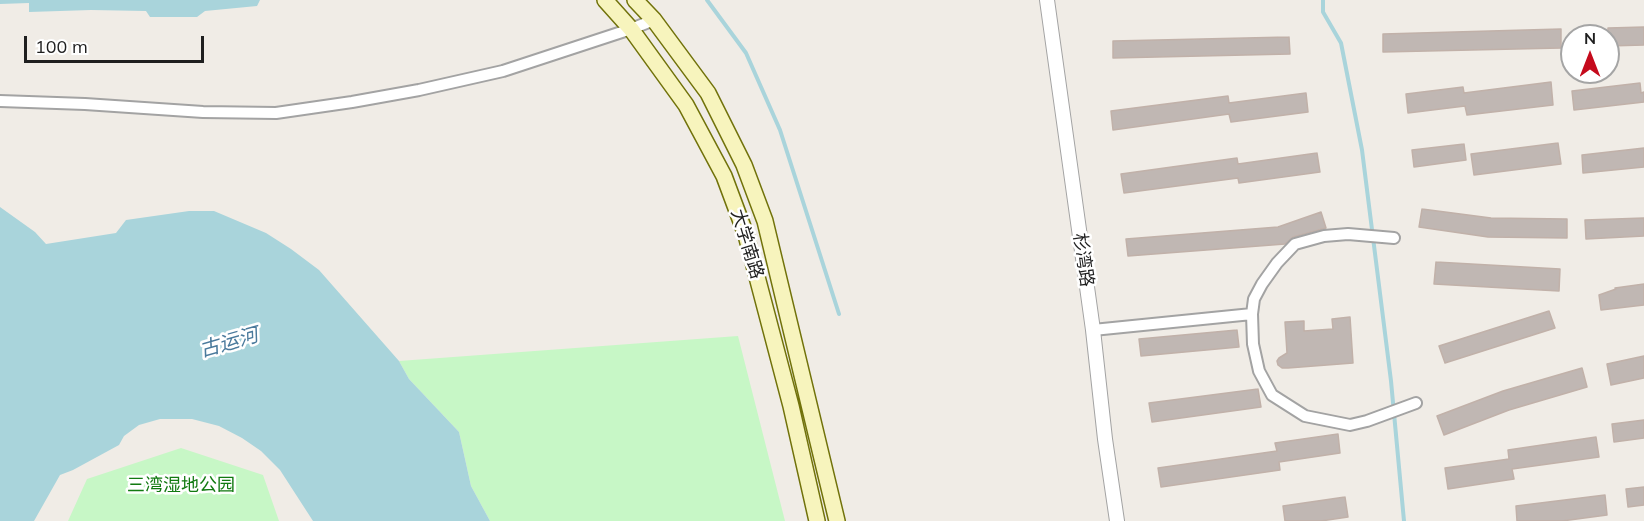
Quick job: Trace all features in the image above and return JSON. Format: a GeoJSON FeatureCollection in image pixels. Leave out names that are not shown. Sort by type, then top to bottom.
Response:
{"type":"FeatureCollection","features":[{"type":"Feature","properties":{"kind":"main road","name":"大学南路"},"geometry":{"type":"LineString","coordinates":[[605,0],[631,29],[686,105],[724,176],[746,235],[791,406],[818,521]]}},
{"type":"Feature","properties":{"kind":"main road","name":"大学南路"},"geometry":{"type":"LineString","coordinates":[[635,0],[654,20],[708,93],[744,165],[765,221],[837,521]]}},
{"type":"Feature","properties":{"kind":"street","name":"杉湾路"},"geometry":{"type":"LineString","coordinates":[[1047,0],[1093,330],[1104,439],[1117,521]]}},
{"type":"Feature","properties":{"kind":"street"},"geometry":{"type":"LineString","coordinates":[[5,102],[85,104],[203,112],[276,113],[419,90],[503,71],[654,20]]}},
{"type":"Feature","properties":{"kind":"street"},"geometry":{"type":"LineString","coordinates":[[1394,238],[1348,234],[1324,236],[1295,244],[1277,263],[1254,299],[1252,314],[1254,344],[1259,371],[1272,395],[1305,416],[1350,425],[1416,403]]}},
{"type":"Feature","properties":{"kind":"street"},"geometry":{"type":"LineString","coordinates":[[1093,330],[1252,314]]}},
{"type":"Feature","properties":{"kind":"green space"},"geometry":{"type":"Polygon","coordinates":[[[738,336],[785,521],[490,521],[471,486],[459,432],[409,379],[399,361],[738,336]]]}},
{"type":"Feature","properties":{"kind":"green space","name":"三湾湿地公园"},"geometry":{"type":"Polygon","coordinates":[[[181,448],[263,475],[279,521],[68,521],[87,479],[181,448]]]}},
{"type":"Feature","properties":{"kind":"water"},"geometry":{"type":"Polygon","coordinates":[[[0,0],[260,0],[257,6],[205,11],[197,17],[150,17],[146,11],[29,12],[29,3],[0,4],[0,0]]]}},
{"type":"Feature","properties":{"kind":"water","name":"古运河"},"geometry":{"type":"Polygon","coordinates":[[[0,207],[35,232],[46,244],[116,233],[126,220],[189,211],[214,211],[266,233],[291,249],[319,270],[399,361],[409,379],[459,432],[471,486],[490,521],[313,521],[280,470],[261,451],[242,438],[219,426],[192,419],[160,419],[139,425],[124,436],[119,445],[60,475],[34,521],[0,521],[0,207]]]}},
{"type":"Feature","properties":{"kind":"building"},"geometry":{"type":"Polygon","coordinates":[[[1644,27],[1644,45],[1620,46],[1620,28],[1644,27]]]}},
{"type":"Feature","properties":{"kind":"building"},"geometry":{"type":"Polygon","coordinates":[[[1560,29],[1560,48],[1383,52],[1383,34],[1560,29]]]}},
{"type":"Feature","properties":{"kind":"building"},"geometry":{"type":"Polygon","coordinates":[[[1289,37],[1290,54],[1113,58],[1113,41],[1289,37]]]}},
{"type":"Feature","properties":{"kind":"building"},"geometry":{"type":"Polygon","coordinates":[[[1551,82],[1553,105],[1467,115],[1465,106],[1408,113],[1406,94],[1463,87],[1464,93],[1551,82]]]}},
{"type":"Feature","properties":{"kind":"building"},"geometry":{"type":"Polygon","coordinates":[[[1640,83],[1641,93],[1644,92],[1644,102],[1574,110],[1572,91],[1640,83]]]}},
{"type":"Feature","properties":{"kind":"building"},"geometry":{"type":"Polygon","coordinates":[[[1306,93],[1308,112],[1231,122],[1229,114],[1113,130],[1111,111],[1228,96],[1229,103],[1306,93]]]}},
{"type":"Feature","properties":{"kind":"building"},"geometry":{"type":"Polygon","coordinates":[[[1558,143],[1561,164],[1474,175],[1471,154],[1558,143]]]}},
{"type":"Feature","properties":{"kind":"building"},"geometry":{"type":"Polygon","coordinates":[[[1464,144],[1466,160],[1414,167],[1412,150],[1464,144]]]}},
{"type":"Feature","properties":{"kind":"building"},"geometry":{"type":"Polygon","coordinates":[[[1644,148],[1644,167],[1583,173],[1582,155],[1644,148]]]}},
{"type":"Feature","properties":{"kind":"building"},"geometry":{"type":"Polygon","coordinates":[[[1317,153],[1320,172],[1239,183],[1238,178],[1124,193],[1121,174],[1237,158],[1238,164],[1317,153]]]}},
{"type":"Feature","properties":{"kind":"building"},"geometry":{"type":"Polygon","coordinates":[[[1422,209],[1491,218],[1567,219],[1567,238],[1488,237],[1419,227],[1422,209]]]}},
{"type":"Feature","properties":{"kind":"building"},"geometry":{"type":"Polygon","coordinates":[[[1321,212],[1326,228],[1293,237],[1285,244],[1128,256],[1126,239],[1278,227],[1321,212]]]}},
{"type":"Feature","properties":{"kind":"building"},"geometry":{"type":"Polygon","coordinates":[[[1644,218],[1644,236],[1586,239],[1585,220],[1644,218]]]}},
{"type":"Feature","properties":{"kind":"building"},"geometry":{"type":"Polygon","coordinates":[[[1436,262],[1560,269],[1559,291],[1434,284],[1436,262]]]}},
{"type":"Feature","properties":{"kind":"building"},"geometry":{"type":"Polygon","coordinates":[[[1644,284],[1644,305],[1601,310],[1599,295],[1615,288],[1644,284]]]}},
{"type":"Feature","properties":{"kind":"building"},"geometry":{"type":"Polygon","coordinates":[[[1549,311],[1555,328],[1445,363],[1439,346],[1549,311]]]}},
{"type":"Feature","properties":{"kind":"building"},"geometry":{"type":"Polygon","coordinates":[[[1350,317],[1353,363],[1288,368],[1278,365],[1279,358],[1287,353],[1285,322],[1304,321],[1304,331],[1333,329],[1332,319],[1350,317]]]}},
{"type":"Feature","properties":{"kind":"building"},"geometry":{"type":"Polygon","coordinates":[[[1237,330],[1239,347],[1141,356],[1139,339],[1237,330]]]}},
{"type":"Feature","properties":{"kind":"building"},"geometry":{"type":"Polygon","coordinates":[[[1644,356],[1644,378],[1611,385],[1607,364],[1644,356]]]}},
{"type":"Feature","properties":{"kind":"building"},"geometry":{"type":"Polygon","coordinates":[[[1582,368],[1587,387],[1509,410],[1444,435],[1437,416],[1503,391],[1582,368]]]}},
{"type":"Feature","properties":{"kind":"building"},"geometry":{"type":"Polygon","coordinates":[[[1258,389],[1261,407],[1152,422],[1149,403],[1258,389]]]}},
{"type":"Feature","properties":{"kind":"building"},"geometry":{"type":"Polygon","coordinates":[[[1644,420],[1644,438],[1614,442],[1612,424],[1644,420]]]}},
{"type":"Feature","properties":{"kind":"building"},"geometry":{"type":"Polygon","coordinates":[[[1338,434],[1340,453],[1279,462],[1280,470],[1161,487],[1158,468],[1277,451],[1275,443],[1338,434]]]}},
{"type":"Feature","properties":{"kind":"building"},"geometry":{"type":"Polygon","coordinates":[[[1596,437],[1599,457],[1512,469],[1514,479],[1448,489],[1445,468],[1509,459],[1508,450],[1596,437]]]}},
{"type":"Feature","properties":{"kind":"building"},"geometry":{"type":"Polygon","coordinates":[[[1644,487],[1644,505],[1628,507],[1626,489],[1644,487]]]}},
{"type":"Feature","properties":{"kind":"building"},"geometry":{"type":"Polygon","coordinates":[[[1605,495],[1607,515],[1562,521],[1517,521],[1516,506],[1605,495]]]}},
{"type":"Feature","properties":{"kind":"building"},"geometry":{"type":"Polygon","coordinates":[[[1345,497],[1348,517],[1321,521],[1285,521],[1283,506],[1345,497]]]}},
{"type":"Feature","properties":{"kind":"waterway"},"geometry":{"type":"LineString","coordinates":[[707,0],[746,53],[780,130],[839,314]]}},
{"type":"Feature","properties":{"kind":"waterway"},"geometry":{"type":"LineString","coordinates":[[1323,0],[1323,12],[1341,43],[1362,150],[1391,381],[1404,521]]}}]}
